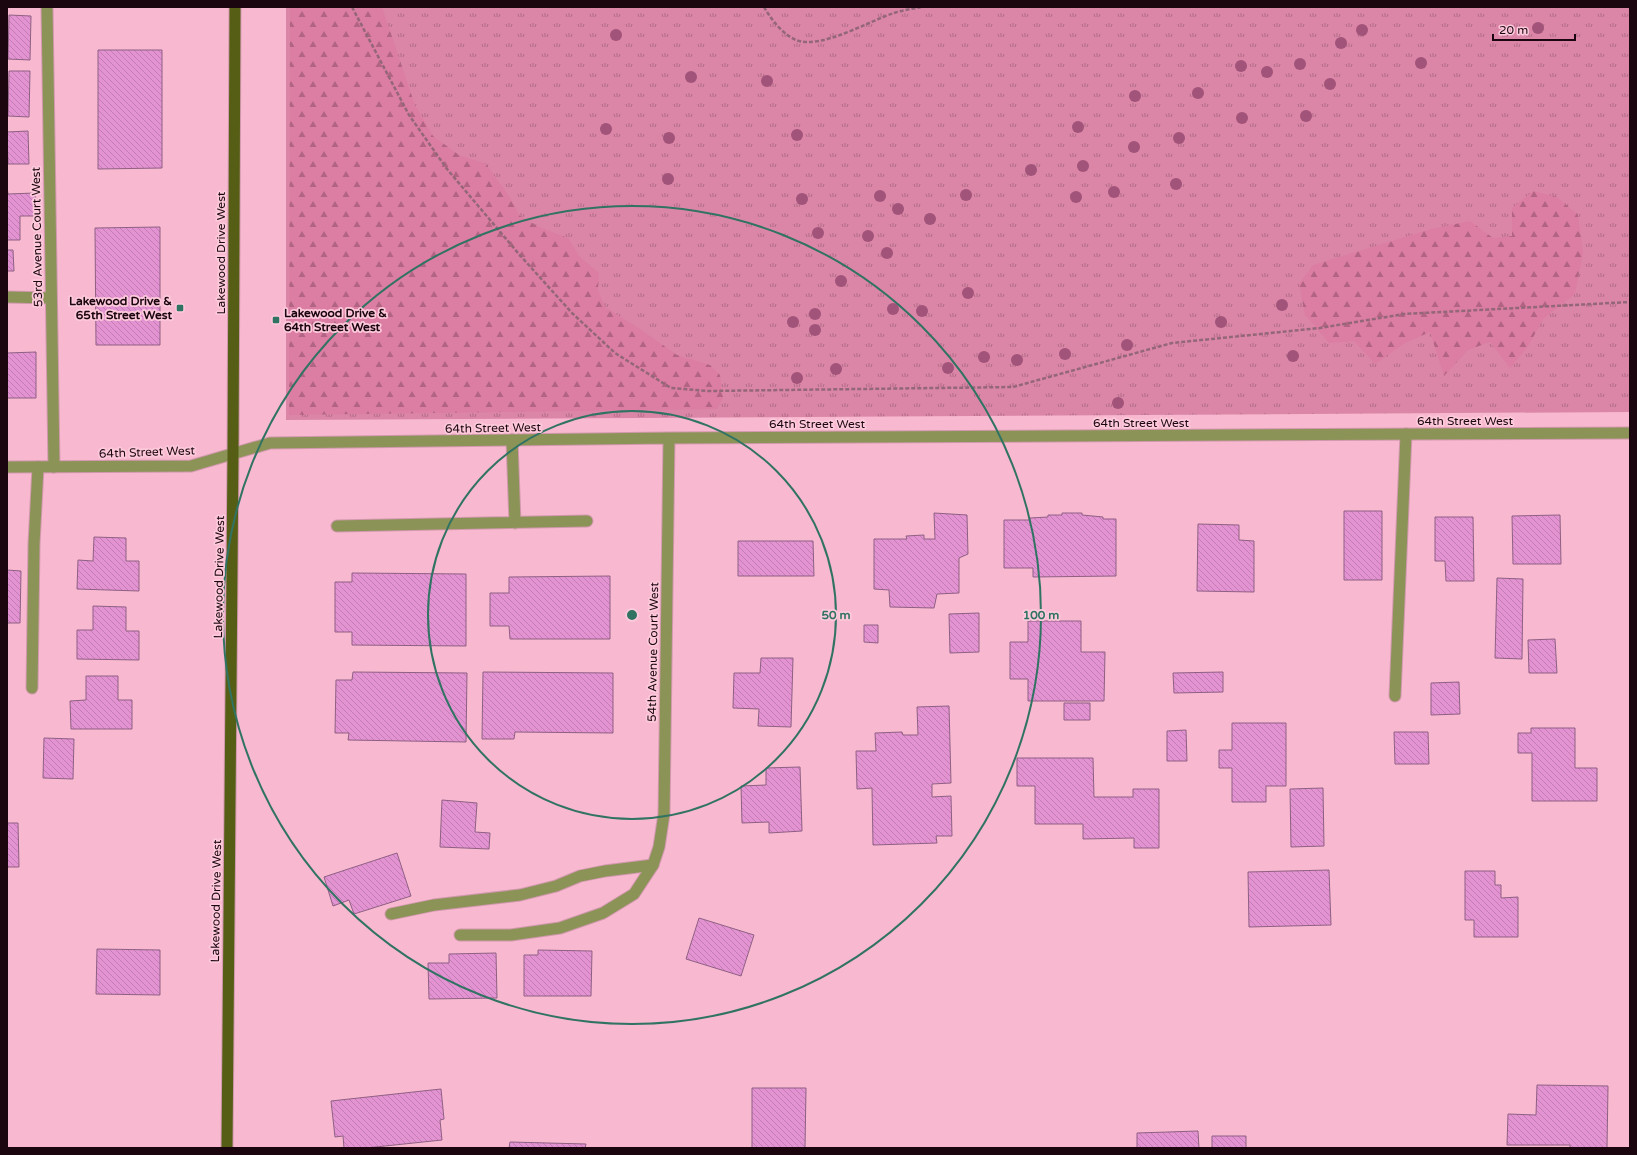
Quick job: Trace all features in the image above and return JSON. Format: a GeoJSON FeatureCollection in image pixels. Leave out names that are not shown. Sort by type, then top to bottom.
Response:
{"type":"FeatureCollection","features":[{"type":"Feature","properties":{"kind":"main road","name":"Lakewood Drive West"},"geometry":{"type":"LineString","coordinates":[[227,1148],[235,7]]}},
{"type":"Feature","properties":{"kind":"street","name":"53rd Avenue Court West"},"geometry":{"type":"LineString","coordinates":[[47,7],[54,467]]}},
{"type":"Feature","properties":{"kind":"street"},"geometry":{"type":"LineString","coordinates":[[7,297],[51,298]]}},
{"type":"Feature","properties":{"kind":"street","name":"64th Street West"},"geometry":{"type":"LineString","coordinates":[[7,467],[191,466],[270,443],[669,438],[1630,433]]}},
{"type":"Feature","properties":{"kind":"street"},"geometry":{"type":"LineString","coordinates":[[1395,696],[1406,434]]}},
{"type":"Feature","properties":{"kind":"street","name":"54th Avenue Court West"},"geometry":{"type":"LineString","coordinates":[[460,935],[511,935],[560,928],[603,914],[634,894],[652,865],[659,847],[664,814],[669,438]]}},
{"type":"Feature","properties":{"kind":"street"},"geometry":{"type":"LineString","coordinates":[[512,440],[515,522]]}},
{"type":"Feature","properties":{"kind":"street"},"geometry":{"type":"LineString","coordinates":[[32,688],[34,544],[38,467]]}},
{"type":"Feature","properties":{"kind":"street"},"geometry":{"type":"LineString","coordinates":[[337,526],[587,521]]}},
{"type":"Feature","properties":{"kind":"street"},"geometry":{"type":"LineString","coordinates":[[391,914],[434,905],[520,895],[556,886],[580,876],[652,865]]}},
{"type":"Feature","properties":{"kind":"path"},"geometry":{"type":"LineString","coordinates":[[352,7],[409,115],[447,169],[572,313],[615,353],[671,388],[708,391],[1013,387],[1172,343],[1320,328],[1404,314],[1630,302]]}},
{"type":"Feature","properties":{"kind":"path"},"geometry":{"type":"LineString","coordinates":[[764,7],[774,23],[795,40],[810,43],[826,40],[894,13],[921,7]]}},
{"type":"Feature","properties":{"kind":"green space"},"geometry":{"type":"Polygon","coordinates":[[[286,7],[1630,7],[1630,412],[286,420],[286,7]]]}},
{"type":"Feature","properties":{"kind":"green space"},"geometry":{"type":"Polygon","coordinates":[[[290,7],[382,7],[415,105],[433,136],[459,155],[486,164],[509,196],[520,216],[539,227],[568,238],[579,256],[599,273],[598,290],[605,307],[677,355],[710,365],[720,375],[723,398],[717,409],[289,415],[290,7]]]}},
{"type":"Feature","properties":{"kind":"green space"},"geometry":{"type":"Polygon","coordinates":[[[1533,191],[1557,197],[1578,215],[1583,253],[1575,294],[1543,319],[1529,345],[1510,368],[1490,342],[1468,350],[1444,376],[1430,332],[1405,343],[1375,364],[1354,341],[1329,343],[1305,315],[1299,284],[1313,265],[1431,229],[1470,221],[1493,238],[1512,236],[1512,208],[1533,191]]]}},
{"type":"Feature","properties":{"kind":"building"},"geometry":{"type":"Polygon","coordinates":[[[9,15],[31,16],[30,60],[8,59],[9,15]]]}},
{"type":"Feature","properties":{"kind":"building"},"geometry":{"type":"Polygon","coordinates":[[[98,50],[162,50],[162,168],[98,169],[98,50]]]}},
{"type":"Feature","properties":{"kind":"building"},"geometry":{"type":"Polygon","coordinates":[[[9,71],[30,71],[29,117],[8,116],[9,71]]]}},
{"type":"Feature","properties":{"kind":"building"},"geometry":{"type":"Polygon","coordinates":[[[28,131],[29,164],[8,164],[7,132],[28,131]]]}},
{"type":"Feature","properties":{"kind":"building"},"geometry":{"type":"Polygon","coordinates":[[[7,187],[8,194],[35,193],[36,216],[20,216],[20,240],[7,240],[7,187]]]}},
{"type":"Feature","properties":{"kind":"building"},"geometry":{"type":"Polygon","coordinates":[[[160,227],[160,345],[96,345],[95,228],[160,227]]]}},
{"type":"Feature","properties":{"kind":"building"},"geometry":{"type":"Polygon","coordinates":[[[7,250],[13,250],[14,271],[7,271],[7,250]]]}},
{"type":"Feature","properties":{"kind":"building"},"geometry":{"type":"Polygon","coordinates":[[[36,352],[36,398],[7,398],[7,353],[36,352]]]}},
{"type":"Feature","properties":{"kind":"building"},"geometry":{"type":"Polygon","coordinates":[[[1344,511],[1382,511],[1382,580],[1344,580],[1344,511]]]}},
{"type":"Feature","properties":{"kind":"building"},"geometry":{"type":"Polygon","coordinates":[[[934,513],[967,515],[968,554],[959,558],[959,593],[937,594],[934,608],[890,607],[889,590],[874,589],[874,539],[907,539],[906,536],[924,535],[924,539],[935,539],[934,513]]]}},
{"type":"Feature","properties":{"kind":"building"},"geometry":{"type":"Polygon","coordinates":[[[1062,513],[1082,513],[1082,515],[1103,517],[1103,519],[1116,519],[1116,576],[1033,577],[1033,568],[1004,568],[1004,520],[1030,520],[1030,518],[1048,517],[1048,515],[1062,515],[1062,513]]]}},
{"type":"Feature","properties":{"kind":"building"},"geometry":{"type":"Polygon","coordinates":[[[1560,515],[1561,564],[1513,564],[1512,516],[1560,515]]]}},
{"type":"Feature","properties":{"kind":"building"},"geometry":{"type":"Polygon","coordinates":[[[1435,517],[1473,517],[1474,581],[1446,581],[1445,561],[1435,561],[1435,517]]]}},
{"type":"Feature","properties":{"kind":"building"},"geometry":{"type":"Polygon","coordinates":[[[1198,524],[1239,525],[1239,540],[1254,541],[1254,592],[1197,591],[1198,524]]]}},
{"type":"Feature","properties":{"kind":"building"},"geometry":{"type":"Polygon","coordinates":[[[94,537],[126,538],[126,561],[139,561],[139,591],[77,589],[78,560],[93,561],[94,537]]]}},
{"type":"Feature","properties":{"kind":"building"},"geometry":{"type":"Polygon","coordinates":[[[738,541],[813,541],[814,576],[738,576],[738,541]]]}},
{"type":"Feature","properties":{"kind":"building"},"geometry":{"type":"Polygon","coordinates":[[[7,570],[21,571],[20,623],[7,623],[7,570]]]}},
{"type":"Feature","properties":{"kind":"building"},"geometry":{"type":"Polygon","coordinates":[[[352,573],[466,574],[466,646],[352,645],[352,632],[335,632],[335,582],[352,582],[352,573]]]}},
{"type":"Feature","properties":{"kind":"building"},"geometry":{"type":"Polygon","coordinates":[[[610,576],[610,639],[510,639],[509,626],[490,626],[490,593],[509,593],[509,577],[610,576]]]}},
{"type":"Feature","properties":{"kind":"building"},"geometry":{"type":"Polygon","coordinates":[[[1497,578],[1523,579],[1522,659],[1495,658],[1497,578]]]}},
{"type":"Feature","properties":{"kind":"building"},"geometry":{"type":"Polygon","coordinates":[[[93,606],[126,607],[126,631],[139,631],[139,660],[77,659],[77,630],[93,630],[93,606]]]}},
{"type":"Feature","properties":{"kind":"building"},"geometry":{"type":"Polygon","coordinates":[[[979,613],[979,652],[950,653],[949,614],[979,613]]]}},
{"type":"Feature","properties":{"kind":"building"},"geometry":{"type":"Polygon","coordinates":[[[1028,621],[1081,621],[1081,652],[1105,652],[1104,701],[1028,701],[1028,679],[1010,679],[1010,642],[1028,642],[1028,621]]]}},
{"type":"Feature","properties":{"kind":"building"},"geometry":{"type":"Polygon","coordinates":[[[864,625],[878,625],[878,643],[864,642],[864,625]]]}},
{"type":"Feature","properties":{"kind":"building"},"geometry":{"type":"Polygon","coordinates":[[[1555,639],[1557,673],[1529,673],[1528,640],[1555,639]]]}},
{"type":"Feature","properties":{"kind":"building"},"geometry":{"type":"Polygon","coordinates":[[[761,658],[793,658],[791,727],[758,726],[759,709],[733,708],[734,673],[760,673],[761,658]]]}},
{"type":"Feature","properties":{"kind":"building"},"geometry":{"type":"Polygon","coordinates":[[[353,672],[467,673],[466,742],[348,740],[349,733],[335,733],[336,680],[352,680],[353,672]]]}},
{"type":"Feature","properties":{"kind":"building"},"geometry":{"type":"Polygon","coordinates":[[[483,672],[613,673],[613,733],[515,732],[514,739],[482,739],[483,672]]]}},
{"type":"Feature","properties":{"kind":"building"},"geometry":{"type":"Polygon","coordinates":[[[1223,672],[1223,692],[1174,693],[1173,673],[1223,672]]]}},
{"type":"Feature","properties":{"kind":"building"},"geometry":{"type":"Polygon","coordinates":[[[86,676],[118,676],[118,700],[132,700],[132,729],[71,729],[70,701],[86,700],[86,676]]]}},
{"type":"Feature","properties":{"kind":"building"},"geometry":{"type":"Polygon","coordinates":[[[1459,682],[1460,714],[1431,715],[1431,683],[1459,682]]]}},
{"type":"Feature","properties":{"kind":"building"},"geometry":{"type":"Polygon","coordinates":[[[1064,703],[1090,703],[1090,720],[1064,720],[1064,703]]]}},
{"type":"Feature","properties":{"kind":"building"},"geometry":{"type":"Polygon","coordinates":[[[949,706],[951,783],[932,784],[932,797],[951,796],[952,836],[936,836],[937,843],[873,845],[872,788],[857,789],[856,751],[876,751],[875,733],[902,732],[903,735],[918,735],[917,707],[949,706]]]}},
{"type":"Feature","properties":{"kind":"building"},"geometry":{"type":"Polygon","coordinates":[[[1232,723],[1286,723],[1286,786],[1266,786],[1266,802],[1232,802],[1232,768],[1219,768],[1219,750],[1232,750],[1232,723]]]}},
{"type":"Feature","properties":{"kind":"building"},"geometry":{"type":"Polygon","coordinates":[[[1531,728],[1575,728],[1575,768],[1597,768],[1597,801],[1532,801],[1532,753],[1518,753],[1518,733],[1531,733],[1531,728]]]}},
{"type":"Feature","properties":{"kind":"building"},"geometry":{"type":"Polygon","coordinates":[[[1186,730],[1187,761],[1167,761],[1167,731],[1186,730]]]}},
{"type":"Feature","properties":{"kind":"building"},"geometry":{"type":"Polygon","coordinates":[[[1394,732],[1428,732],[1429,764],[1395,764],[1394,732]]]}},
{"type":"Feature","properties":{"kind":"building"},"geometry":{"type":"Polygon","coordinates":[[[44,738],[74,739],[73,779],[43,778],[44,738]]]}},
{"type":"Feature","properties":{"kind":"building"},"geometry":{"type":"Polygon","coordinates":[[[1017,758],[1093,758],[1094,797],[1133,797],[1133,789],[1159,789],[1159,848],[1134,848],[1134,838],[1083,839],[1083,824],[1035,824],[1035,786],[1017,786],[1017,758]]]}},
{"type":"Feature","properties":{"kind":"building"},"geometry":{"type":"Polygon","coordinates":[[[800,767],[802,831],[769,833],[769,822],[742,823],[741,786],[766,785],[766,768],[800,767]]]}},
{"type":"Feature","properties":{"kind":"building"},"geometry":{"type":"Polygon","coordinates":[[[1323,788],[1324,846],[1291,847],[1290,789],[1323,788]]]}},
{"type":"Feature","properties":{"kind":"building"},"geometry":{"type":"Polygon","coordinates":[[[442,800],[477,803],[475,832],[490,833],[489,849],[440,847],[442,800]]]}},
{"type":"Feature","properties":{"kind":"building"},"geometry":{"type":"Polygon","coordinates":[[[7,823],[18,823],[19,867],[7,867],[7,823]]]}},
{"type":"Feature","properties":{"kind":"building"},"geometry":{"type":"Polygon","coordinates":[[[397,853],[411,896],[354,914],[349,900],[333,906],[324,877],[397,853]]]}},
{"type":"Feature","properties":{"kind":"building"},"geometry":{"type":"Polygon","coordinates":[[[1329,870],[1331,925],[1249,927],[1248,872],[1329,870]]]}},
{"type":"Feature","properties":{"kind":"building"},"geometry":{"type":"Polygon","coordinates":[[[1465,871],[1495,871],[1495,885],[1501,885],[1501,898],[1518,897],[1518,937],[1474,937],[1474,920],[1465,920],[1465,871]]]}},
{"type":"Feature","properties":{"kind":"building"},"geometry":{"type":"Polygon","coordinates":[[[699,918],[754,935],[741,976],[686,959],[699,918]]]}},
{"type":"Feature","properties":{"kind":"building"},"geometry":{"type":"Polygon","coordinates":[[[97,949],[160,950],[160,995],[96,994],[97,949]]]}},
{"type":"Feature","properties":{"kind":"building"},"geometry":{"type":"Polygon","coordinates":[[[538,950],[592,951],[591,996],[524,996],[524,955],[538,955],[538,950]]]}},
{"type":"Feature","properties":{"kind":"building"},"geometry":{"type":"Polygon","coordinates":[[[496,953],[497,998],[429,999],[428,963],[449,963],[449,954],[496,953]]]}},
{"type":"Feature","properties":{"kind":"building"},"geometry":{"type":"Polygon","coordinates":[[[1537,1085],[1608,1086],[1607,1148],[1570,1148],[1570,1145],[1507,1145],[1508,1114],[1536,1115],[1537,1085]]]}},
{"type":"Feature","properties":{"kind":"building"},"geometry":{"type":"Polygon","coordinates":[[[752,1088],[806,1088],[805,1148],[752,1148],[752,1088]]]}},
{"type":"Feature","properties":{"kind":"building"},"geometry":{"type":"Polygon","coordinates":[[[441,1089],[444,1119],[440,1120],[442,1140],[366,1148],[344,1148],[343,1136],[335,1137],[331,1101],[441,1089]]]}},
{"type":"Feature","properties":{"kind":"building"},"geometry":{"type":"Polygon","coordinates":[[[1198,1131],[1199,1148],[1137,1148],[1137,1133],[1198,1131]]]}},
{"type":"Feature","properties":{"kind":"building"},"geometry":{"type":"Polygon","coordinates":[[[1212,1136],[1246,1136],[1246,1148],[1212,1148],[1212,1136]]]}},
{"type":"Feature","properties":{"kind":"building"},"geometry":{"type":"Polygon","coordinates":[[[510,1142],[586,1144],[585,1148],[509,1148],[510,1142]]]}},
{"type":"Feature","properties":{"kind":"place","name":"Lakewood Drive & 65th Street West"},"geometry":{"type":"Point","coordinates":[180,308]}},
{"type":"Feature","properties":{"kind":"place","name":"Lakewood Drive & 64th Street West"},"geometry":{"type":"Point","coordinates":[276,320]}}]}
